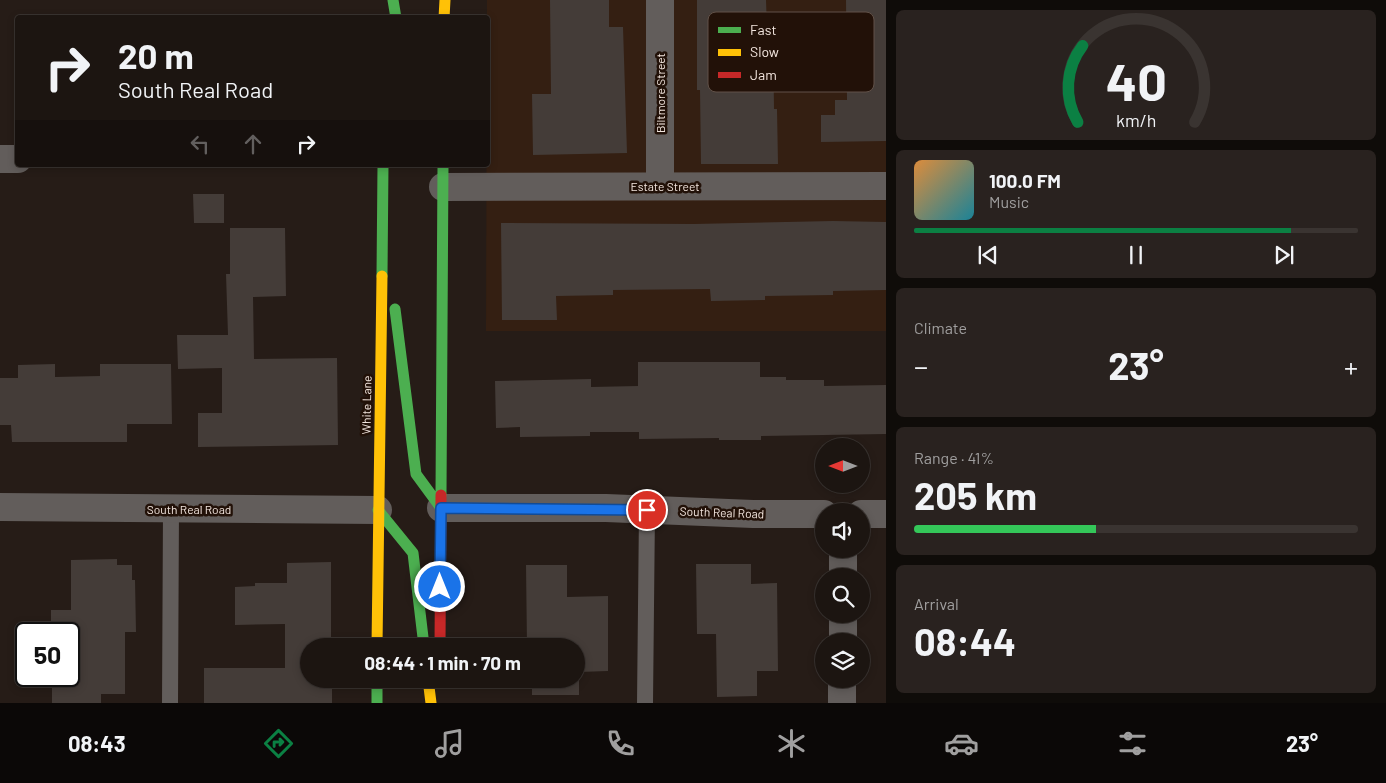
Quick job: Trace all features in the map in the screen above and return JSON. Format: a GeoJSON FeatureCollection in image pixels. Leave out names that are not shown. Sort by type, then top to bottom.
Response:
{"type":"FeatureCollection","features":[{"type":"Feature","properties":{"kind":"main road"},"geometry":{"type":"LineString","coordinates":[[384,0],[384,15]]}},
{"type":"Feature","properties":{"kind":"main road"},"geometry":{"type":"LineString","coordinates":[[393,0],[396,15]]}},
{"type":"Feature","properties":{"kind":"main road"},"geometry":{"type":"LineString","coordinates":[[444,15],[445,0]]}},
{"type":"Feature","properties":{"kind":"main road","name":"White Lane"},"geometry":{"type":"LineString","coordinates":[[377,638],[383,167]]}},
{"type":"Feature","properties":{"kind":"main road"},"geometry":{"type":"LineString","coordinates":[[439,172],[440,638]]}},
{"type":"Feature","properties":{"kind":"main road"},"geometry":{"type":"LineString","coordinates":[[383,214],[416,474],[441,508]]}},
{"type":"Feature","properties":{"kind":"main road"},"geometry":{"type":"LineString","coordinates":[[378,510],[413,553],[423,638]]}},
{"type":"Feature","properties":{"kind":"main road"},"geometry":{"type":"LineString","coordinates":[[377,688],[377,703]]}},
{"type":"Feature","properties":{"kind":"main road"},"geometry":{"type":"LineString","coordinates":[[429,688],[431,703]]}},
{"type":"Feature","properties":{"kind":"main road"},"geometry":{"type":"LineString","coordinates":[[440,688],[440,703]]}},
{"type":"Feature","properties":{"kind":"street","name":"Biltmore Street"},"geometry":{"type":"LineString","coordinates":[[660,0],[660,186]]}},
{"type":"Feature","properties":{"kind":"street"},"geometry":{"type":"LineString","coordinates":[[0,159],[15,158]]}},
{"type":"Feature","properties":{"kind":"street","name":"Estate Street"},"geometry":{"type":"LineString","coordinates":[[439,172],[660,186],[886,186]]}},
{"type":"Feature","properties":{"kind":"street","name":"South Real Road"},"geometry":{"type":"LineString","coordinates":[[0,507],[378,510]]}},
{"type":"Feature","properties":{"kind":"street","name":"South Real Road"},"geometry":{"type":"LineString","coordinates":[[441,508],[815,514]]}},
{"type":"Feature","properties":{"kind":"street"},"geometry":{"type":"LineString","coordinates":[[870,514],[886,514]]}},
{"type":"Feature","properties":{"kind":"street"},"geometry":{"type":"LineString","coordinates":[[842,688],[842,703]]}},
{"type":"Feature","properties":{"kind":"lane"},"geometry":{"type":"LineString","coordinates":[[170,703],[171,509]]}},
{"type":"Feature","properties":{"kind":"lane"},"geometry":{"type":"LineString","coordinates":[[646,703],[647,510]]}},
{"type":"Feature","properties":{"kind":"shaded area"},"geometry":{"type":"Polygon","coordinates":[[[487,0],[886,0],[886,331],[486,331],[486,167],[490,167],[490,15],[487,15],[487,0]]]}},
{"type":"Feature","properties":{"kind":"building"},"geometry":{"type":"Polygon","coordinates":[[[550,0],[609,0],[609,27],[623,27],[627,153],[533,155],[532,94],[551,94],[550,0]]]}},
{"type":"Feature","properties":{"kind":"building"},"geometry":{"type":"Polygon","coordinates":[[[697,0],[766,0],[766,12],[708,12],[708,92],[774,92],[774,109],[777,109],[778,164],[701,164],[700,90],[697,90],[697,0]]]}},
{"type":"Feature","properties":{"kind":"building"},"geometry":{"type":"Polygon","coordinates":[[[846,0],[886,0],[886,141],[821,142],[821,115],[835,115],[835,100],[847,100],[847,92],[874,92],[874,12],[846,12],[846,0]]]}},
{"type":"Feature","properties":{"kind":"building"},"geometry":{"type":"Polygon","coordinates":[[[193,194],[224,194],[224,223],[194,223],[193,194]]]}},
{"type":"Feature","properties":{"kind":"building"},"geometry":{"type":"Polygon","coordinates":[[[833,221],[886,222],[886,290],[833,291],[833,295],[765,296],[765,300],[711,301],[710,289],[613,290],[613,295],[556,296],[557,320],[502,320],[501,223],[694,224],[833,221]]]}},
{"type":"Feature","properties":{"kind":"building"},"geometry":{"type":"Polygon","coordinates":[[[230,228],[285,228],[286,296],[253,297],[254,359],[337,358],[338,445],[198,447],[198,413],[222,413],[222,368],[178,369],[177,335],[228,335],[226,274],[230,274],[230,228]]]}},
{"type":"Feature","properties":{"kind":"building"},"geometry":{"type":"Polygon","coordinates":[[[638,362],[760,362],[760,377],[786,377],[786,380],[824,380],[824,386],[886,385],[886,434],[761,436],[761,440],[719,440],[719,438],[639,439],[639,432],[590,432],[590,436],[520,437],[520,427],[496,428],[495,381],[591,379],[591,387],[638,386],[638,362]]]}},
{"type":"Feature","properties":{"kind":"building"},"geometry":{"type":"Polygon","coordinates":[[[55,364],[55,377],[100,376],[100,364],[171,364],[172,424],[127,424],[127,442],[12,442],[11,425],[0,425],[0,378],[18,378],[18,365],[55,364]]]}},
{"type":"Feature","properties":{"kind":"building"},"geometry":{"type":"Polygon","coordinates":[[[117,559],[117,565],[132,565],[132,580],[135,580],[136,632],[125,632],[125,694],[101,694],[101,703],[52,703],[52,687],[80,687],[80,622],[51,622],[51,610],[71,610],[71,560],[117,559]]]}},
{"type":"Feature","properties":{"kind":"building"},"geometry":{"type":"Polygon","coordinates":[[[331,562],[331,638],[300,638],[300,688],[332,688],[332,703],[204,703],[204,668],[285,668],[285,624],[235,625],[235,587],[255,586],[255,583],[287,583],[287,563],[331,562]]]}},
{"type":"Feature","properties":{"kind":"building"},"geometry":{"type":"Polygon","coordinates":[[[696,564],[751,564],[751,584],[777,583],[778,671],[757,671],[757,696],[717,697],[716,634],[697,634],[696,564]]]}},
{"type":"Feature","properties":{"kind":"building"},"geometry":{"type":"Polygon","coordinates":[[[526,565],[567,565],[567,597],[608,596],[608,671],[585,672],[585,638],[527,638],[526,565]]]}},
{"type":"Feature","properties":{"kind":"building"},"geometry":{"type":"Polygon","coordinates":[[[532,688],[579,688],[579,695],[532,695],[532,688]]]}},
{"type":"Feature","properties":{"kind":"traffic: fast"},"geometry":{"type":"LineString","coordinates":[[393,0],[396,15]]}},
{"type":"Feature","properties":{"kind":"traffic: fast"},"geometry":{"type":"LineString","coordinates":[[382,276],[383,167]]}},
{"type":"Feature","properties":{"kind":"traffic: fast"},"geometry":{"type":"LineString","coordinates":[[441,495],[443,167]]}},
{"type":"Feature","properties":{"kind":"traffic: fast"},"geometry":{"type":"LineString","coordinates":[[395,309],[416,474],[441,508]]}},
{"type":"Feature","properties":{"kind":"traffic: fast"},"geometry":{"type":"LineString","coordinates":[[378,510],[413,553],[423,638]]}},
{"type":"Feature","properties":{"kind":"traffic: fast"},"geometry":{"type":"LineString","coordinates":[[377,688],[377,703]]}},
{"type":"Feature","properties":{"kind":"traffic: slow"},"geometry":{"type":"LineString","coordinates":[[444,15],[445,0]]}},
{"type":"Feature","properties":{"kind":"traffic: slow"},"geometry":{"type":"LineString","coordinates":[[377,638],[382,276]]}},
{"type":"Feature","properties":{"kind":"traffic: slow"},"geometry":{"type":"LineString","coordinates":[[429,688],[431,703]]}},
{"type":"Feature","properties":{"kind":"traffic: jam"},"geometry":{"type":"LineString","coordinates":[[440,638],[441,495]]}},
{"type":"Feature","properties":{"kind":"route"},"geometry":{"type":"LineString","coordinates":[[440,587],[441,508],[606,508],[647,510]]}}]}
